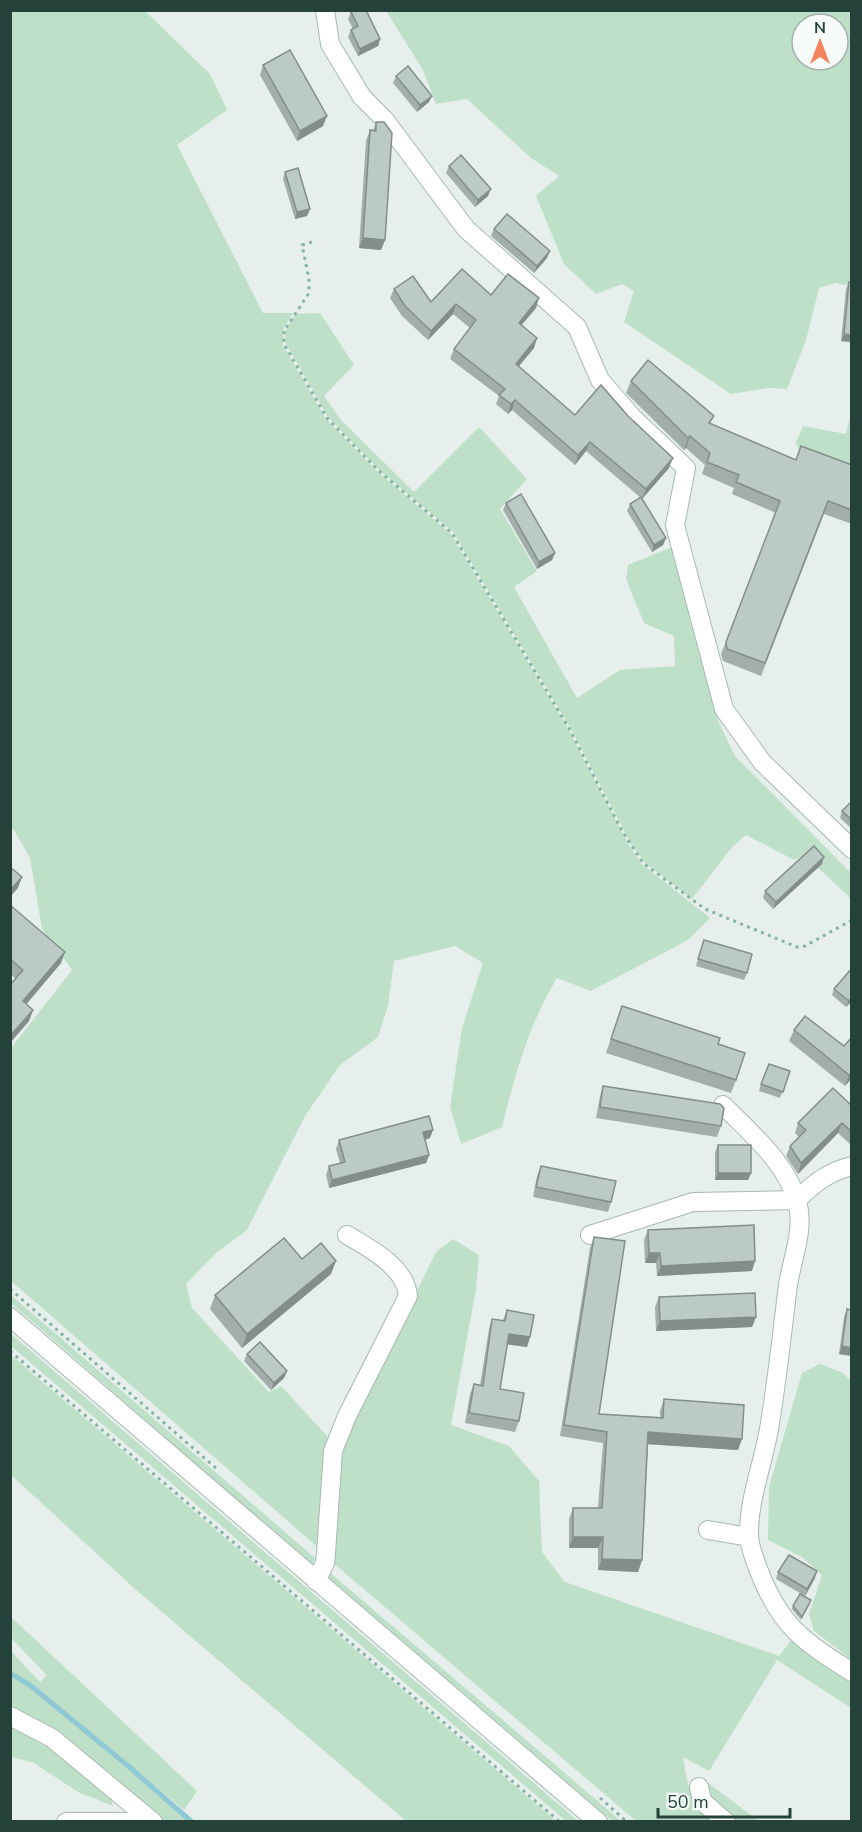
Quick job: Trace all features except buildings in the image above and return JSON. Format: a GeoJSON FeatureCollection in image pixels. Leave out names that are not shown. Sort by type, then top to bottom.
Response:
{"type":"FeatureCollection","features":[{"type":"Feature","properties":{"kind":"street"},"geometry":{"type":"LineString","coordinates":[[325,10],[330,44],[362,97],[384,119],[466,229],[577,327],[600,380],[632,417],[686,468],[675,525],[724,709],[762,762],[852,849]]}},
{"type":"Feature","properties":{"kind":"street"},"geometry":{"type":"LineString","coordinates":[[723,1105],[779,1164],[797,1200],[798,1240],[791,1269],[769,1430],[749,1537],[766,1590],[778,1613],[798,1635],[852,1672]]}},
{"type":"Feature","properties":{"kind":"street"},"geometry":{"type":"LineString","coordinates":[[590,1235],[693,1202],[797,1200],[816,1180],[836,1170],[852,1166]]}},
{"type":"Feature","properties":{"kind":"street"},"geometry":{"type":"LineString","coordinates":[[316,1581],[325,1563],[333,1451],[347,1416],[408,1296],[404,1279],[388,1264],[346,1235]]}},
{"type":"Feature","properties":{"kind":"street"},"geometry":{"type":"LineString","coordinates":[[10,1317],[598,1821]]}},
{"type":"Feature","properties":{"kind":"street"},"geometry":{"type":"LineString","coordinates":[[708,1530],[749,1537]]}},
{"type":"Feature","properties":{"kind":"street"},"geometry":{"type":"LineString","coordinates":[[10,1716],[52,1738],[153,1821]]}},
{"type":"Feature","properties":{"kind":"street"},"geometry":{"type":"LineString","coordinates":[[699,1787],[702,1801],[726,1821]]}},
{"type":"Feature","properties":{"kind":"street"},"geometry":{"type":"LineString","coordinates":[[66,1821],[129,1821]]}},
{"type":"Feature","properties":{"kind":"path"},"geometry":{"type":"LineString","coordinates":[[312,242],[302,245],[309,279],[309,294],[284,330],[284,344],[327,418],[379,471],[452,533],[570,730],[621,829],[643,863],[705,909],[796,947],[805,946],[852,920]]}},
{"type":"Feature","properties":{"kind":"path"},"geometry":{"type":"LineString","coordinates":[[10,1351],[560,1821]]}},
{"type":"Feature","properties":{"kind":"green space"},"geometry":{"type":"Polygon","coordinates":[[[11,11],[145,11],[210,74],[227,110],[177,145],[263,313],[293,313],[283,330],[283,345],[326,419],[378,472],[451,534],[569,730],[629,845],[642,864],[710,918],[688,940],[591,991],[557,978],[538,1013],[518,1069],[502,1127],[461,1144],[450,1107],[462,1028],[483,963],[455,946],[394,961],[388,1006],[378,1037],[340,1065],[305,1116],[247,1230],[216,1253],[186,1284],[192,1308],[269,1392],[281,1386],[327,1436],[321,1550],[11,1281],[11,1048],[72,970],[42,929],[30,858],[11,827],[11,11]]]}},
{"type":"Feature","properties":{"kind":"green space"},"geometry":{"type":"Polygon","coordinates":[[[386,11],[851,11],[851,286],[836,283],[819,288],[806,340],[787,389],[769,388],[731,394],[624,322],[634,291],[622,284],[596,294],[564,264],[536,196],[559,176],[531,158],[467,99],[436,104],[423,70],[386,11]]]}},
{"type":"Feature","properties":{"kind":"green space"},"geometry":{"type":"Polygon","coordinates":[[[320,313],[354,365],[324,396],[341,420],[414,492],[479,427],[527,479],[500,509],[537,571],[514,587],[577,698],[620,670],[675,666],[674,636],[644,623],[626,579],[628,565],[672,547],[719,723],[735,756],[851,873],[851,899],[805,855],[794,860],[746,835],[733,846],[692,899],[644,862],[631,844],[571,729],[453,532],[380,471],[328,417],[286,344],[285,331],[295,314],[320,313]]]}},
{"type":"Feature","properties":{"kind":"green space"},"geometry":{"type":"Polygon","coordinates":[[[851,412],[851,474],[800,454],[796,442],[803,426],[846,434],[851,412]]]}},
{"type":"Feature","properties":{"kind":"green space"},"geometry":{"type":"Polygon","coordinates":[[[453,1239],[479,1255],[476,1289],[451,1425],[509,1446],[539,1481],[542,1552],[565,1582],[779,1656],[793,1638],[851,1681],[851,1708],[777,1660],[709,1771],[683,1757],[689,1787],[695,1800],[716,1821],[636,1821],[332,1562],[337,1464],[345,1439],[436,1252],[453,1239]]]}},
{"type":"Feature","properties":{"kind":"green space"},"geometry":{"type":"Polygon","coordinates":[[[11,1295],[315,1558],[312,1565],[11,1303],[11,1295]]]}},
{"type":"Feature","properties":{"kind":"green space"},"geometry":{"type":"Polygon","coordinates":[[[10,1334],[578,1821],[566,1821],[11,1346],[10,1334]]]}},
{"type":"Feature","properties":{"kind":"green space"},"geometry":{"type":"Polygon","coordinates":[[[11,1355],[556,1821],[406,1821],[134,1588],[11,1475],[11,1355]]]}},
{"type":"Feature","properties":{"kind":"green space"},"geometry":{"type":"Polygon","coordinates":[[[820,1364],[843,1373],[851,1381],[851,1659],[814,1631],[809,1614],[822,1575],[802,1557],[768,1540],[769,1487],[802,1373],[820,1364]]]}},
{"type":"Feature","properties":{"kind":"green space"},"geometry":{"type":"Polygon","coordinates":[[[327,1570],[621,1821],[612,1821],[329,1578],[327,1570]]]}},
{"type":"Feature","properties":{"kind":"green space"},"geometry":{"type":"Polygon","coordinates":[[[10,1616],[197,1791],[184,1810],[34,1686],[11,1670],[11,1651],[40,1682],[47,1675],[11,1638],[10,1616]]]}},
{"type":"Feature","properties":{"kind":"green space"},"geometry":{"type":"Polygon","coordinates":[[[10,1674],[30,1687],[126,1765],[190,1821],[163,1821],[11,1708],[10,1674]]]}},
{"type":"Feature","properties":{"kind":"green space"},"geometry":{"type":"Polygon","coordinates":[[[11,1724],[64,1755],[108,1788],[113,1806],[78,1792],[34,1763],[11,1757],[11,1724]]]}},
{"type":"Feature","properties":{"kind":"green space"},"geometry":{"type":"Polygon","coordinates":[[[708,1783],[759,1821],[737,1821],[708,1796],[708,1783]]]}},
{"type":"Feature","properties":{"kind":"waterway"},"geometry":{"type":"LineString","coordinates":[[10,1673],[31,1686],[192,1822]]}}]}
